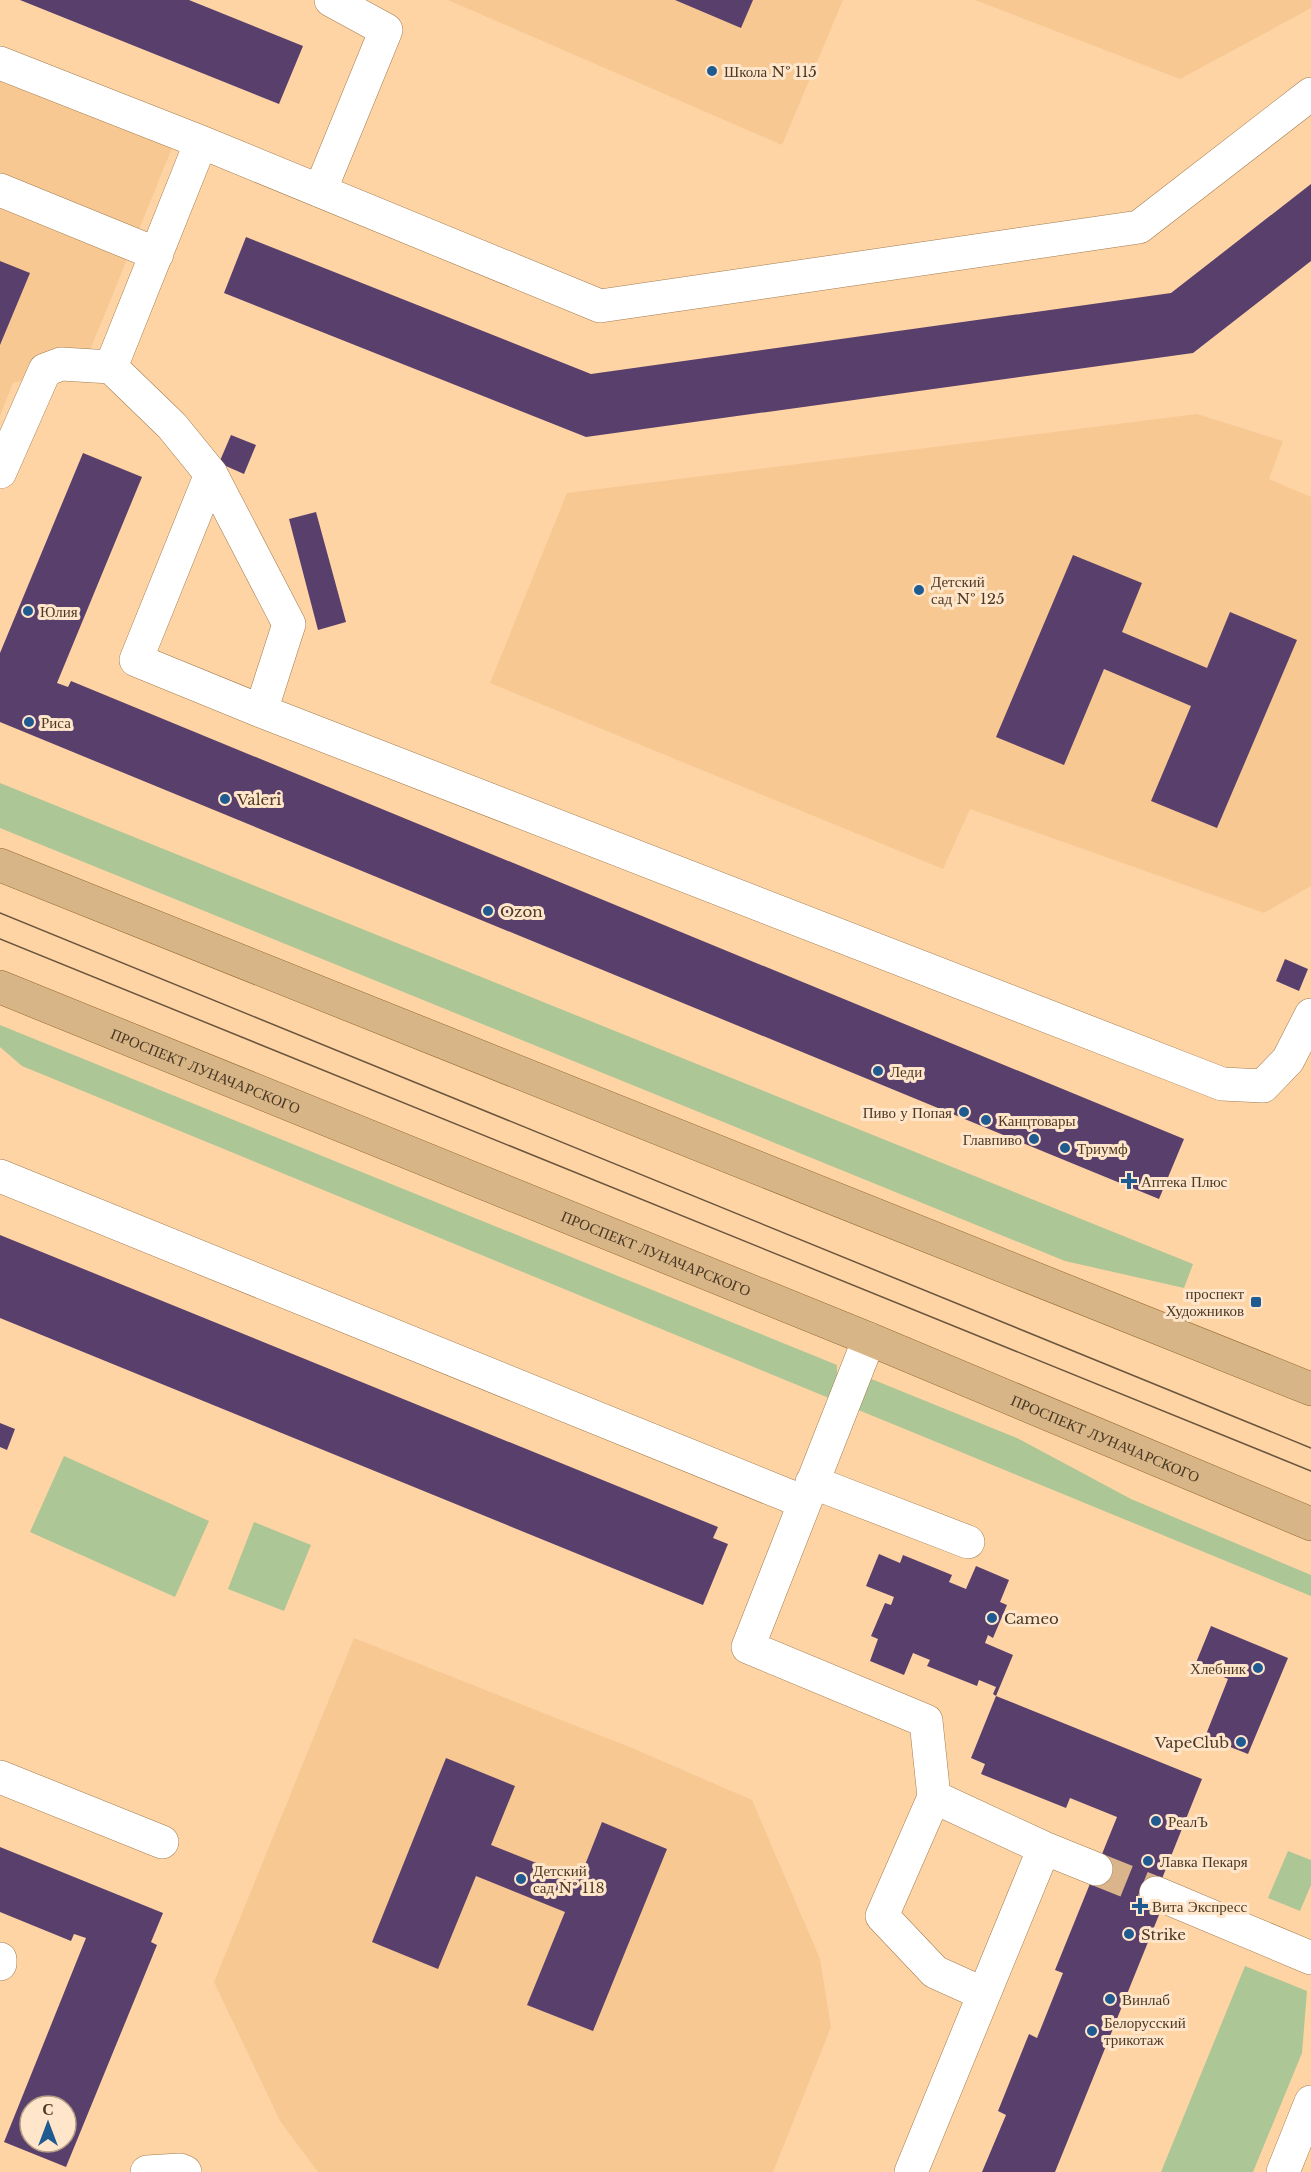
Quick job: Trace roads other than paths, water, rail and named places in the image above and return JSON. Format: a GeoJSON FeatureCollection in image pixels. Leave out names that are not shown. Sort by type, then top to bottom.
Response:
{"type":"FeatureCollection","features":[{"type":"Feature","properties":{"kind":"main road"},"geometry":{"type":"LineString","coordinates":[[0,865],[1311,1389]]}},
{"type":"Feature","properties":{"kind":"main road","name":"ПРОСПЕКТ ЛУНАЧАРСКОГО"},"geometry":{"type":"LineString","coordinates":[[0,987],[869,1339],[1311,1524]]}},
{"type":"Feature","properties":{"kind":"street"},"geometry":{"type":"LineString","coordinates":[[320,191],[386,30],[330,0]]}},
{"type":"Feature","properties":{"kind":"street"},"geometry":{"type":"LineString","coordinates":[[0,63],[201,142],[600,306],[1139,227],[1311,94]]}},
{"type":"Feature","properties":{"kind":"street"},"geometry":{"type":"LineString","coordinates":[[111,367],[201,142]]}},
{"type":"Feature","properties":{"kind":"street"},"geometry":{"type":"LineString","coordinates":[[0,190],[158,254]]}},
{"type":"Feature","properties":{"kind":"street"},"geometry":{"type":"LineString","coordinates":[[0,472],[45,370],[61,364],[111,367],[172,426],[211,474],[289,624],[261,711]]}},
{"type":"Feature","properties":{"kind":"street"},"geometry":{"type":"LineString","coordinates":[[211,474],[136,660],[261,711],[1222,1083],[1263,1086],[1288,1060],[1311,1015]]}},
{"type":"Feature","properties":{"kind":"street"},"geometry":{"type":"LineString","coordinates":[[0,1176],[808,1492],[968,1542]]}},
{"type":"Feature","properties":{"kind":"street"},"geometry":{"type":"LineString","coordinates":[[869,1339],[748,1647],[927,1721],[934,1797],[882,1916],[935,1972],[984,1994]]}},
{"type":"Feature","properties":{"kind":"street"},"geometry":{"type":"LineString","coordinates":[[0,1777],[162,1842]]}},
{"type":"Feature","properties":{"kind":"street"},"geometry":{"type":"LineString","coordinates":[[934,1797],[1044,1848],[1096,1869]]}},
{"type":"Feature","properties":{"kind":"street"},"geometry":{"type":"LineString","coordinates":[[911,2172],[1044,1848]]}},
{"type":"Feature","properties":{"kind":"street"},"geometry":{"type":"LineString","coordinates":[[1156,1893],[1311,1958]]}},
{"type":"Feature","properties":{"kind":"street"},"geometry":{"type":"LineString","coordinates":[[0,1959],[0,1964]]}},
{"type":"Feature","properties":{"kind":"street"},"geometry":{"type":"LineString","coordinates":[[1283,2172],[1311,2102]]}},
{"type":"Feature","properties":{"kind":"street"},"geometry":{"type":"LineString","coordinates":[[147,2172],[180,2170],[186,2172]]}},
{"type":"Feature","properties":{"kind":"tunnel"},"geometry":{"type":"LineString","coordinates":[[1096,1869],[1156,1893]]}},
{"type":"Feature","properties":{"kind":"tram line"},"geometry":{"type":"LineString","coordinates":[[0,913],[1311,1448]]}},
{"type":"Feature","properties":{"kind":"tram line"},"geometry":{"type":"LineString","coordinates":[[0,939],[1311,1471]]}},
{"type":"Feature","properties":{"kind":"place","name":"Школа № 115"},"geometry":{"type":"Point","coordinates":[712,71]}},
{"type":"Feature","properties":{"kind":"place","name":"Детский сад № 125"},"geometry":{"type":"Point","coordinates":[919,590]}},
{"type":"Feature","properties":{"kind":"place","name":"Юлия"},"geometry":{"type":"Point","coordinates":[28,611]}},
{"type":"Feature","properties":{"kind":"place","name":"Риса"},"geometry":{"type":"Point","coordinates":[29,722]}},
{"type":"Feature","properties":{"kind":"place","name":"Valeri"},"geometry":{"type":"Point","coordinates":[225,799]}},
{"type":"Feature","properties":{"kind":"place","name":"Ozon"},"geometry":{"type":"Point","coordinates":[488,911]}},
{"type":"Feature","properties":{"kind":"place","name":"Леди"},"geometry":{"type":"Point","coordinates":[878,1071]}},
{"type":"Feature","properties":{"kind":"place","name":"Пиво у Попая"},"geometry":{"type":"Point","coordinates":[964,1112]}},
{"type":"Feature","properties":{"kind":"place","name":"Канцтовары"},"geometry":{"type":"Point","coordinates":[986,1120]}},
{"type":"Feature","properties":{"kind":"place","name":"Главпиво"},"geometry":{"type":"Point","coordinates":[1034,1139]}},
{"type":"Feature","properties":{"kind":"place","name":"Триумф"},"geometry":{"type":"Point","coordinates":[1065,1148]}},
{"type":"Feature","properties":{"kind":"place","name":"Аптека Плюс"},"geometry":{"type":"Point","coordinates":[1129,1181]}},
{"type":"Feature","properties":{"kind":"place","name":"проспект Художников"},"geometry":{"type":"Point","coordinates":[1256,1302]}},
{"type":"Feature","properties":{"kind":"place","name":"Cameo"},"geometry":{"type":"Point","coordinates":[992,1618]}},
{"type":"Feature","properties":{"kind":"place","name":"Хлебник"},"geometry":{"type":"Point","coordinates":[1258,1668]}},
{"type":"Feature","properties":{"kind":"place","name":"VapeClub"},"geometry":{"type":"Point","coordinates":[1241,1742]}},
{"type":"Feature","properties":{"kind":"place","name":"РеалЪ"},"geometry":{"type":"Point","coordinates":[1156,1821]}},
{"type":"Feature","properties":{"kind":"place","name":"Лавка Пекаря"},"geometry":{"type":"Point","coordinates":[1148,1861]}},
{"type":"Feature","properties":{"kind":"place","name":"Детский сад № 118"},"geometry":{"type":"Point","coordinates":[521,1879]}},
{"type":"Feature","properties":{"kind":"place","name":"Вита Экспресс"},"geometry":{"type":"Point","coordinates":[1140,1906]}},
{"type":"Feature","properties":{"kind":"place","name":"Strike"},"geometry":{"type":"Point","coordinates":[1129,1934]}},
{"type":"Feature","properties":{"kind":"place","name":"Винлаб"},"geometry":{"type":"Point","coordinates":[1110,1999]}},
{"type":"Feature","properties":{"kind":"place","name":"Белорусский трикотаж"},"geometry":{"type":"Point","coordinates":[1092,2031]}}]}
